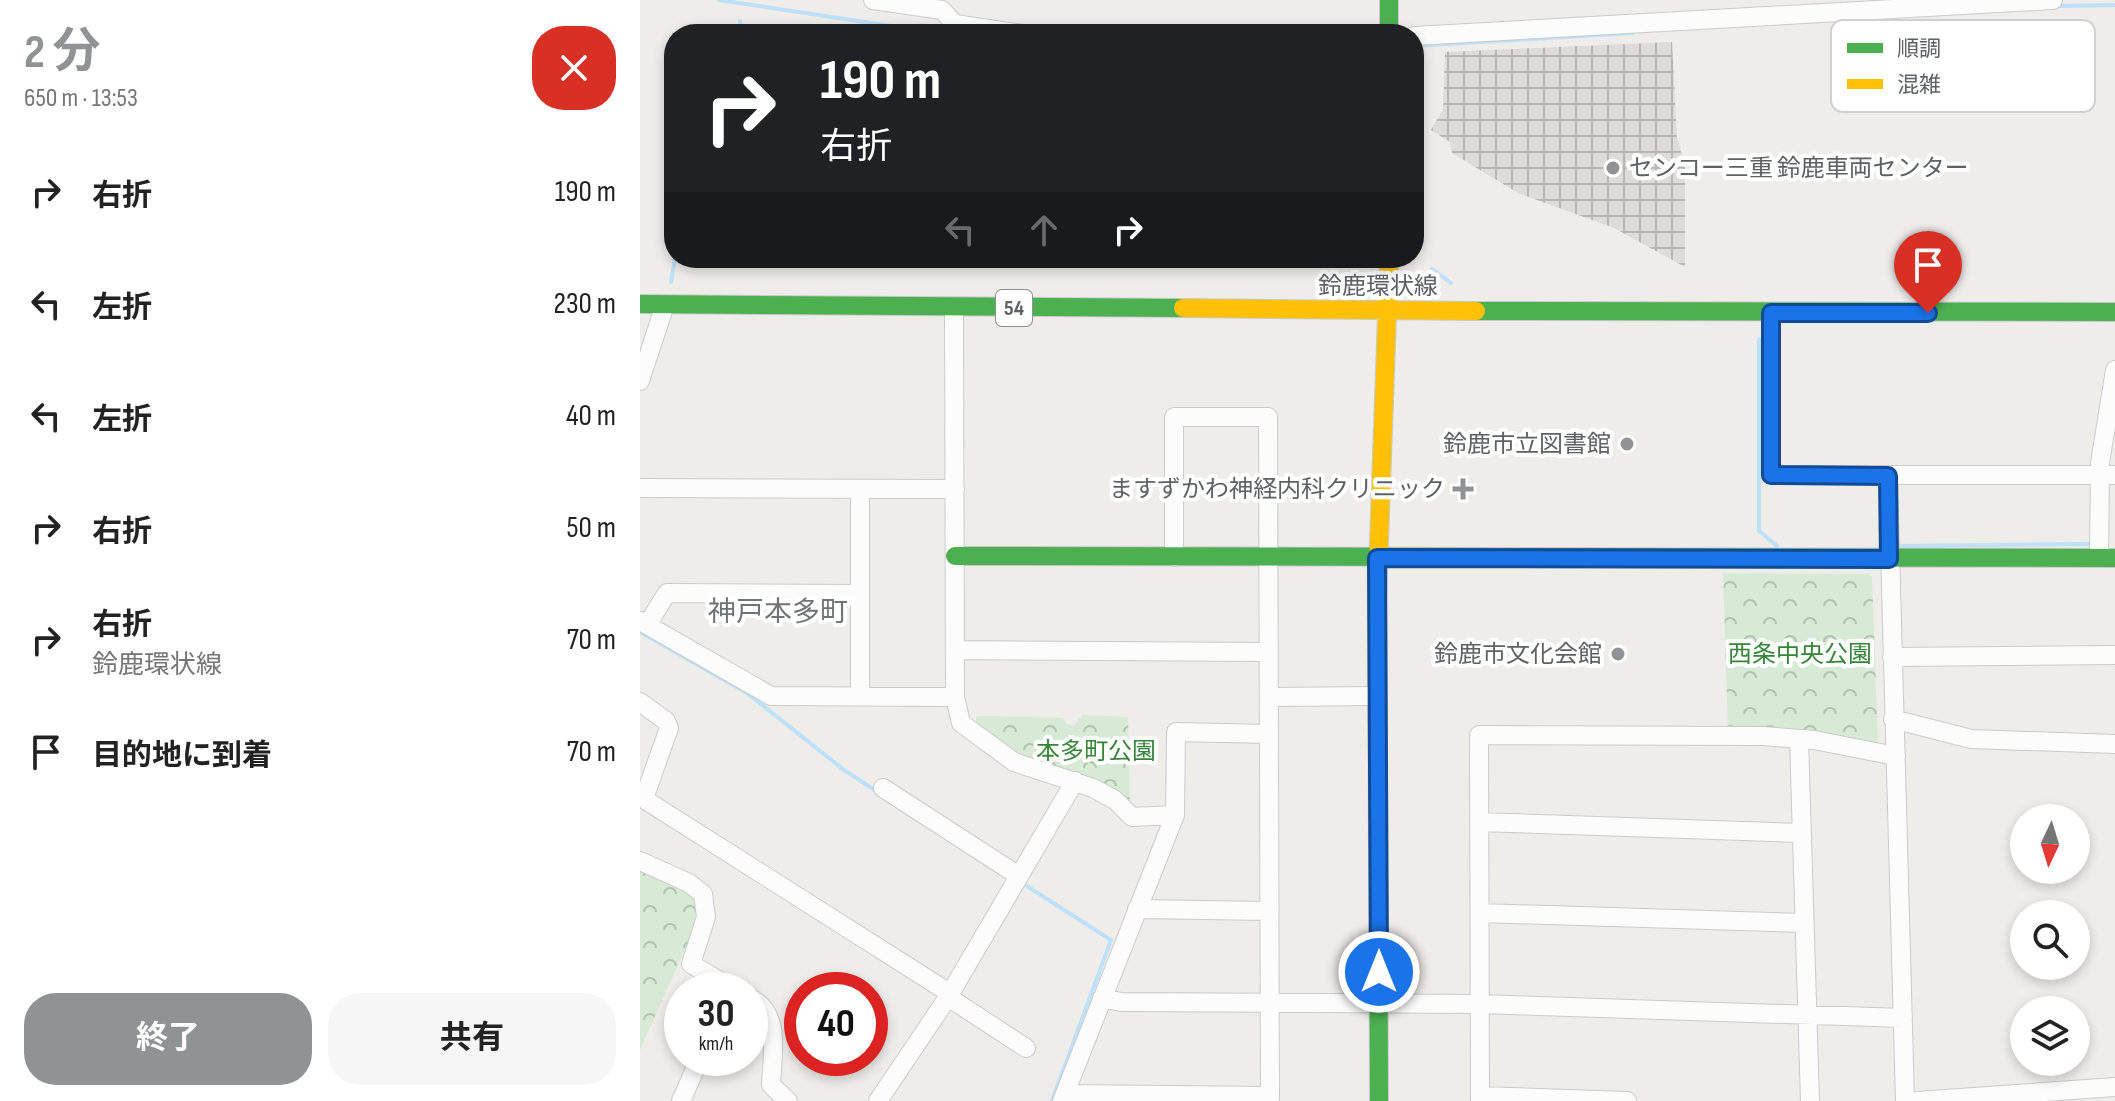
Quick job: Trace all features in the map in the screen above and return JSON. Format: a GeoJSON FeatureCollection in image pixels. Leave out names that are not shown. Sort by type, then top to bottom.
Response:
{"type":"FeatureCollection","features":[{"type":"Feature","properties":{"kind":"street"},"geometry":{"type":"LineString","coordinates":[[873,0],[942,10],[955,24]]}},
{"type":"Feature","properties":{"kind":"street"},"geometry":{"type":"LineString","coordinates":[[1389,0],[1389,24]]}},
{"type":"Feature","properties":{"kind":"street"},"geometry":{"type":"LineString","coordinates":[[1424,35],[2053,0]]}},
{"type":"Feature","properties":{"kind":"street"},"geometry":{"type":"LineString","coordinates":[[1379,1101],[1377,558],[1389,268]]}},
{"type":"Feature","properties":{"kind":"street","name":"鈴鹿環状線"},"geometry":{"type":"LineString","coordinates":[[640,304],[1771,313],[2115,312]]}},
{"type":"Feature","properties":{"kind":"street"},"geometry":{"type":"LineString","coordinates":[[640,381],[665,305]]}},
{"type":"Feature","properties":{"kind":"street"},"geometry":{"type":"LineString","coordinates":[[954,308],[955,697],[961,723],[1014,762],[1075,781],[1115,800],[1132,817],[1175,815]]}},
{"type":"Feature","properties":{"kind":"street"},"geometry":{"type":"LineString","coordinates":[[1771,313],[1771,475],[2107,475]]}},
{"type":"Feature","properties":{"kind":"street"},"geometry":{"type":"LineString","coordinates":[[955,556],[2105,557],[2099,534],[2115,370]]}},
{"type":"Feature","properties":{"kind":"street"},"geometry":{"type":"LineString","coordinates":[[1174,557],[1174,417],[1268,417],[1268,652],[1269,697],[1270,1099],[1064,1097],[1175,815],[1176,732],[1269,734]]}},
{"type":"Feature","properties":{"kind":"street"},"geometry":{"type":"LineString","coordinates":[[1888,476],[1905,1101]]}},
{"type":"Feature","properties":{"kind":"street"},"geometry":{"type":"LineString","coordinates":[[640,488],[955,489]]}},
{"type":"Feature","properties":{"kind":"street"},"geometry":{"type":"LineString","coordinates":[[860,489],[860,695]]}},
{"type":"Feature","properties":{"kind":"street"},"geometry":{"type":"LineString","coordinates":[[860,594],[667,593],[643,623],[771,696],[955,697]]}},
{"type":"Feature","properties":{"kind":"street"},"geometry":{"type":"LineString","coordinates":[[955,650],[1268,652]]}},
{"type":"Feature","properties":{"kind":"street"},"geometry":{"type":"LineString","coordinates":[[1892,657],[2115,655]]}},
{"type":"Feature","properties":{"kind":"street"},"geometry":{"type":"LineString","coordinates":[[1269,697],[1377,696]]}},
{"type":"Feature","properties":{"kind":"street"},"geometry":{"type":"LineString","coordinates":[[640,702],[666,721],[669,728],[645,798]]}},
{"type":"Feature","properties":{"kind":"street"},"geometry":{"type":"LineString","coordinates":[[1893,719],[1971,739],[2115,744]]}},
{"type":"Feature","properties":{"kind":"street"},"geometry":{"type":"LineString","coordinates":[[1627,1101],[1480,1099],[1479,735],[1799,739],[1896,756]]}},
{"type":"Feature","properties":{"kind":"street"},"geometry":{"type":"LineString","coordinates":[[1799,739],[1810,1101]]}},
{"type":"Feature","properties":{"kind":"street"},"geometry":{"type":"LineString","coordinates":[[640,772],[645,798],[1026,1048]]}},
{"type":"Feature","properties":{"kind":"street"},"geometry":{"type":"LineString","coordinates":[[878,1101],[948,994],[1075,781]]}},
{"type":"Feature","properties":{"kind":"street"},"geometry":{"type":"LineString","coordinates":[[883,788],[1017,880]]}},
{"type":"Feature","properties":{"kind":"street"},"geometry":{"type":"LineString","coordinates":[[1479,822],[1801,833]]}},
{"type":"Feature","properties":{"kind":"street"},"geometry":{"type":"LineString","coordinates":[[640,861],[689,883],[703,894],[706,917],[691,964],[704,972]]}},
{"type":"Feature","properties":{"kind":"street"},"geometry":{"type":"LineString","coordinates":[[1137,909],[1269,911]]}},
{"type":"Feature","properties":{"kind":"street"},"geometry":{"type":"LineString","coordinates":[[1480,913],[1803,923]]}},
{"type":"Feature","properties":{"kind":"street"},"geometry":{"type":"LineString","coordinates":[[1102,998],[1121,1002],[1480,1004],[1903,1018]]}},
{"type":"Feature","properties":{"kind":"street"},"geometry":{"type":"LineString","coordinates":[[768,1010],[772,1022],[771,1085],[788,1101]]}},
{"type":"Feature","properties":{"kind":"street"},"geometry":{"type":"LineString","coordinates":[[681,1101],[692,1076]]}},
{"type":"Feature","properties":{"kind":"street"},"geometry":{"type":"LineString","coordinates":[[1917,1101],[2022,1098],[2115,1087]]}},
{"type":"Feature","properties":{"kind":"shaded area"},"geometry":{"type":"Polygon","coordinates":[[[1672,42],[1677,137],[1685,166],[1685,267],[1614,228],[1518,193],[1452,153],[1450,142],[1431,130],[1443,109],[1445,52],[1672,42]]]}},
{"type":"Feature","properties":{"kind":"green space","name":"西条中央公園"},"geometry":{"type":"Polygon","coordinates":[[[1723,573],[1868,574],[1872,577],[1878,746],[1728,731],[1723,573]]]}},
{"type":"Feature","properties":{"kind":"green space","name":"本多町公園"},"geometry":{"type":"Polygon","coordinates":[[[1082,715],[1128,717],[1130,809],[1037,769],[968,721],[976,722],[976,717],[982,716],[1063,718],[1066,724],[1074,726],[1082,715]]]}},
{"type":"Feature","properties":{"kind":"green space"},"geometry":{"type":"Polygon","coordinates":[[[640,866],[698,896],[702,911],[675,972],[664,972],[664,996],[640,1050],[640,866]]]}},
{"type":"Feature","properties":{"kind":"waterway"},"geometry":{"type":"LineString","coordinates":[[719,0],[878,24]]}},
{"type":"Feature","properties":{"kind":"waterway"},"geometry":{"type":"LineString","coordinates":[[2057,6],[2115,5]]}},
{"type":"Feature","properties":{"kind":"waterway"},"geometry":{"type":"LineString","coordinates":[[1424,45],[1633,33]]}},
{"type":"Feature","properties":{"kind":"waterway"},"geometry":{"type":"LineString","coordinates":[[671,282],[673,268]]}},
{"type":"Feature","properties":{"kind":"waterway"},"geometry":{"type":"LineString","coordinates":[[1432,269],[1451,283]]}},
{"type":"Feature","properties":{"kind":"waterway"},"geometry":{"type":"LineString","coordinates":[[1759,339],[1759,531],[1777,546]]}},
{"type":"Feature","properties":{"kind":"waterway"},"geometry":{"type":"LineString","coordinates":[[1893,546],[2093,544]]}},
{"type":"Feature","properties":{"kind":"waterway"},"geometry":{"type":"LineString","coordinates":[[640,632],[747,693],[844,770],[876,791]]}},
{"type":"Feature","properties":{"kind":"waterway"},"geometry":{"type":"LineString","coordinates":[[1022,883],[1111,940],[1052,1101]]}},
{"type":"Feature","properties":{"kind":"traffic: fast"},"geometry":{"type":"LineString","coordinates":[[1389,0],[1389,24]]}},
{"type":"Feature","properties":{"kind":"traffic: fast"},"geometry":{"type":"LineString","coordinates":[[640,304],[1183,308]]}},
{"type":"Feature","properties":{"kind":"traffic: fast"},"geometry":{"type":"LineString","coordinates":[[1476,311],[2115,312]]}},
{"type":"Feature","properties":{"kind":"traffic: fast"},"geometry":{"type":"LineString","coordinates":[[955,556],[2115,558]]}},
{"type":"Feature","properties":{"kind":"traffic: fast"},"geometry":{"type":"LineString","coordinates":[[1377,599],[1379,1101]]}},
{"type":"Feature","properties":{"kind":"traffic: slow"},"geometry":{"type":"LineString","coordinates":[[1377,599],[1389,268]]}},
{"type":"Feature","properties":{"kind":"traffic: slow"},"geometry":{"type":"LineString","coordinates":[[1183,308],[1476,311]]}},
{"type":"Feature","properties":{"kind":"place","name":"センコー三重 鈴鹿車両センター"},"geometry":{"type":"Point","coordinates":[1613,168]}},
{"type":"Feature","properties":{"kind":"place","name":"鈴鹿市立図書館"},"geometry":{"type":"Point","coordinates":[1627,444]}},
{"type":"Feature","properties":{"kind":"place","name":"ますずかわ神経内科クリニック"},"geometry":{"type":"Point","coordinates":[1463,489]}},
{"type":"Feature","properties":{"kind":"place","name":"鈴鹿市文化会館"},"geometry":{"type":"Point","coordinates":[1618,654]}},
{"type":"Feature","properties":{"kind":"district","name":"神戸本多町"},"geometry":{"type":"Point","coordinates":[778,612]}},
{"type":"Feature","properties":{"kind":"route"},"geometry":{"type":"LineString","coordinates":[[1379,972],[1377,558],[1889,559],[1888,476],[1771,475],[1771,313],[1928,313]]}}]}
